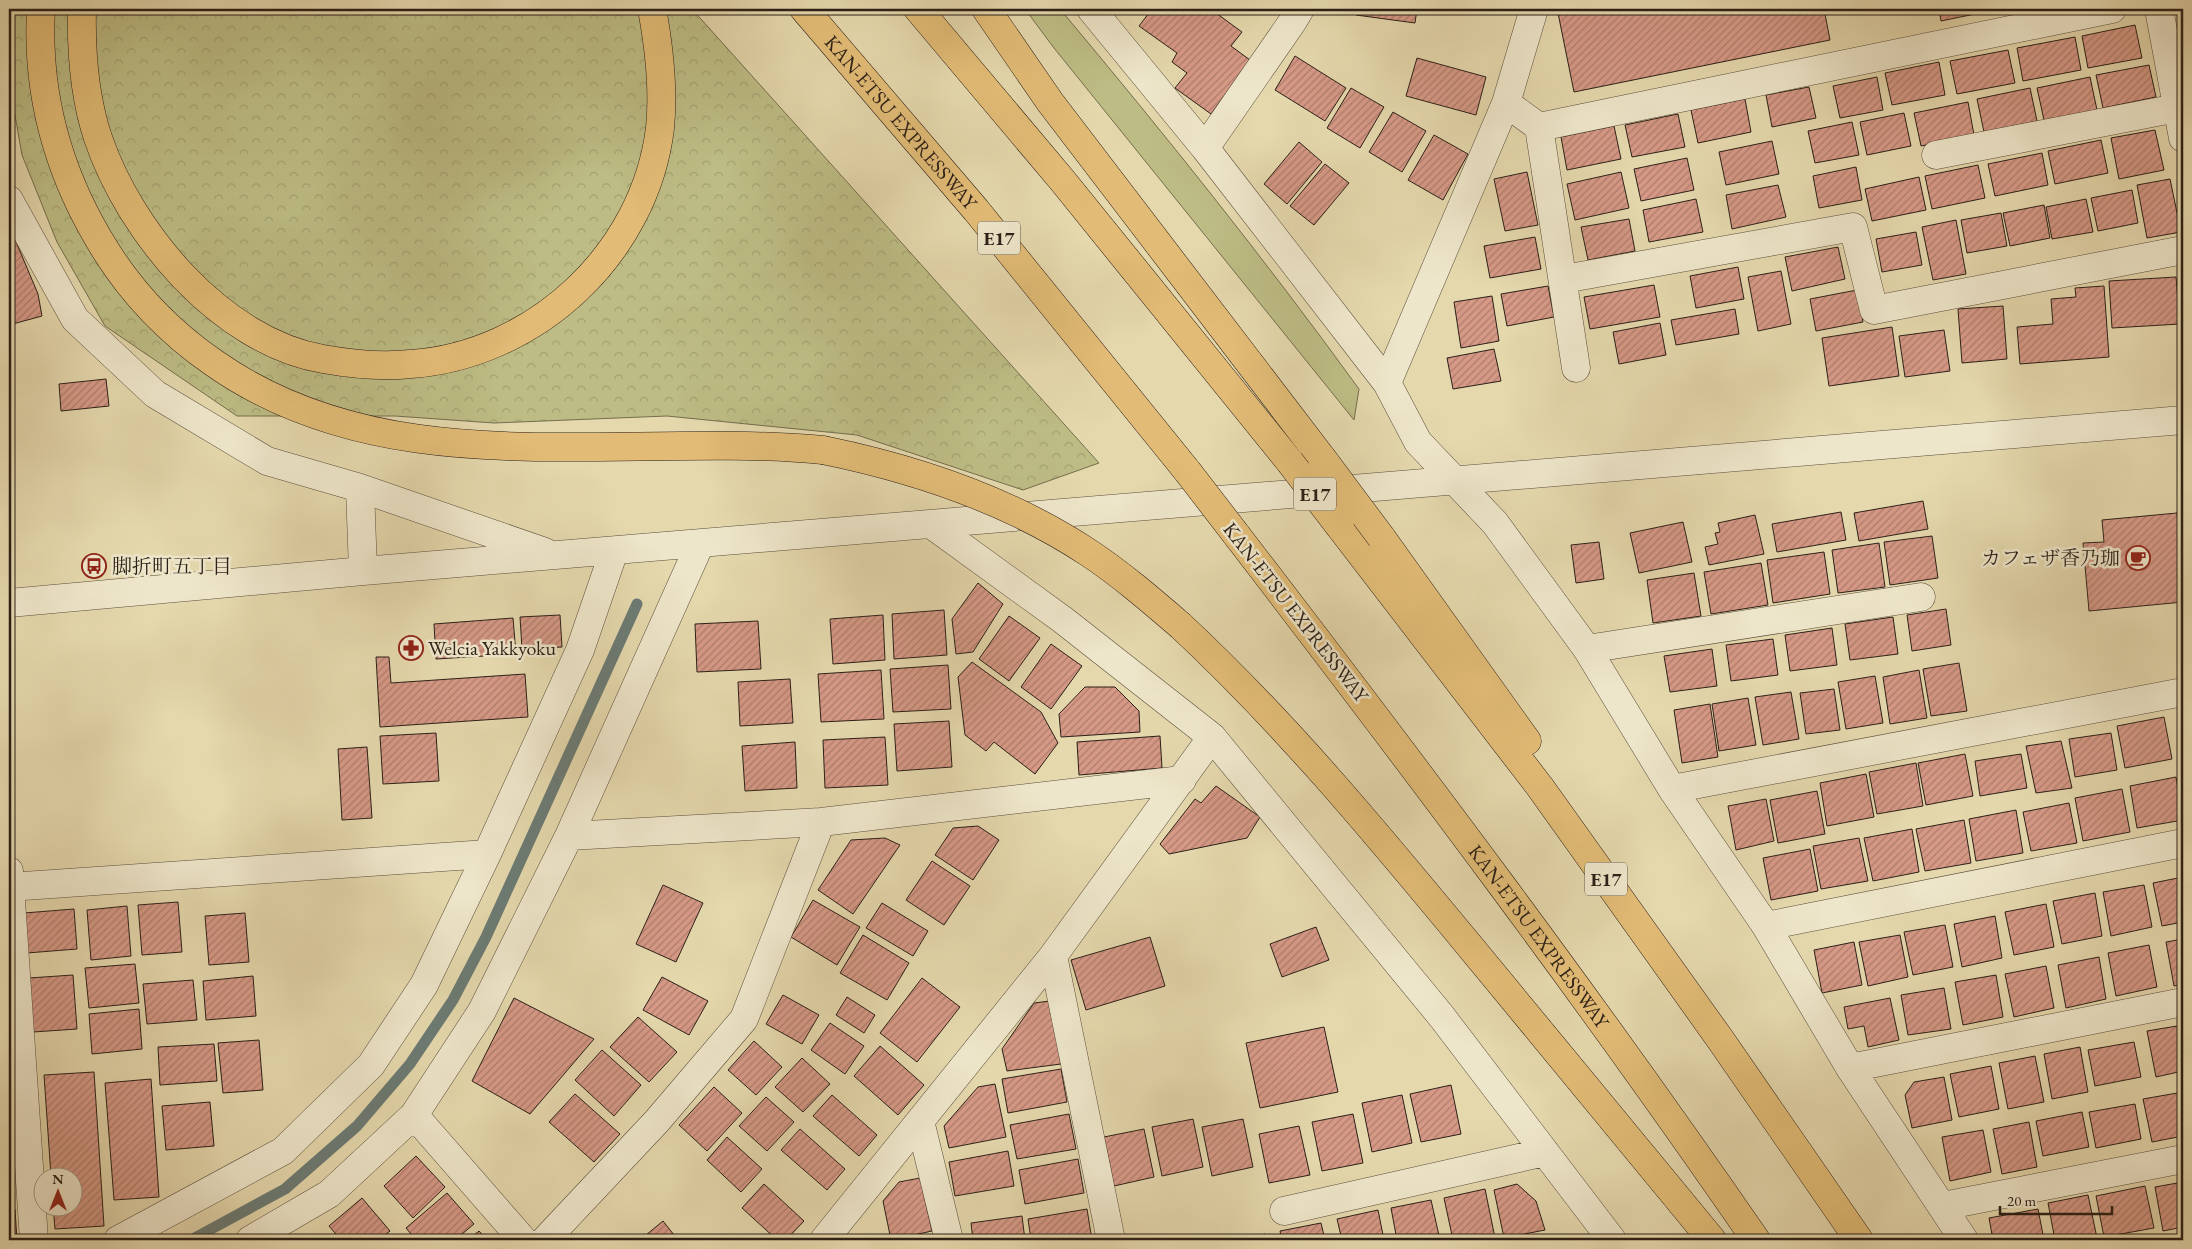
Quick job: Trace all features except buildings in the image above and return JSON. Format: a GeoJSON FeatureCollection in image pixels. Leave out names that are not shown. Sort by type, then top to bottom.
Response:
{"type":"FeatureCollection","features":[{"type":"Feature","properties":{"kind":"highway"},"geometry":{"type":"LineString","coordinates":[[41,9],[42,75],[52,131],[69,182],[91,227],[119,272],[153,314],[196,351],[243,384],[300,410],[357,428],[418,440],[484,446],[551,448],[767,444],[823,450],[879,462],[934,478],[986,498],[1038,524],[1088,553],[1137,588],[1236,677],[1293,738],[1424,892],[1712,1240]]}},
{"type":"Feature","properties":{"kind":"highway"},"geometry":{"type":"LineString","coordinates":[[82,9],[82,40],[86,90],[98,137],[117,183],[143,228],[170,263],[202,294],[239,323],[278,345],[321,359],[366,364],[411,364],[455,357],[498,341],[539,320],[578,291],[608,257],[634,216],[650,174],[660,128],[661,85],[658,38],[652,9]]}},
{"type":"Feature","properties":{"kind":"highway","name":"KAN-ETSU EXPRESSWAY"},"geometry":{"type":"LineString","coordinates":[[804,9],[976,210],[1188,472],[1454,819],[1649,1085],[1756,1240]]}},
{"type":"Feature","properties":{"kind":"highway","name":"E17"},"geometry":{"type":"LineString","coordinates":[[918,9],[1062,180],[1290,462],[1540,787],[1720,1038],[1859,1240]]}},
{"type":"Feature","properties":{"kind":"highway"},"geometry":{"type":"LineString","coordinates":[[986,9],[1056,110],[1381,536],[1557,782],[1720,1038]]}},
{"type":"Feature","properties":{"kind":"street"},"geometry":{"type":"LineString","coordinates":[[1091,9],[1205,148],[1386,383],[1418,442],[1495,523],[1587,649],[1672,789],[1766,926],[1850,1068],[1964,1240]]}},
{"type":"Feature","properties":{"kind":"street"},"geometry":{"type":"LineString","coordinates":[[1205,148],[1300,9]]}},
{"type":"Feature","properties":{"kind":"street"},"geometry":{"type":"LineString","coordinates":[[1386,383],[1506,103],[1534,9]]}},
{"type":"Feature","properties":{"kind":"street"},"geometry":{"type":"LineString","coordinates":[[1539,127],[2112,9]]}},
{"type":"Feature","properties":{"kind":"street"},"geometry":{"type":"LineString","coordinates":[[2168,22],[2177,108],[2183,138]]}},
{"type":"Feature","properties":{"kind":"street"},"geometry":{"type":"LineString","coordinates":[[1506,103],[1539,127],[1564,279],[1576,368]]}},
{"type":"Feature","properties":{"kind":"street"},"geometry":{"type":"LineString","coordinates":[[1936,155],[2177,108]]}},
{"type":"Feature","properties":{"kind":"street"},"geometry":{"type":"LineString","coordinates":[[9,200],[75,319],[155,394],[267,462],[360,488],[556,556]]}},
{"type":"Feature","properties":{"kind":"street"},"geometry":{"type":"LineString","coordinates":[[1564,279],[1853,227],[1874,310],[2183,250]]}},
{"type":"Feature","properties":{"kind":"street"},"geometry":{"type":"LineString","coordinates":[[9,602],[2183,420]]}},
{"type":"Feature","properties":{"kind":"street"},"geometry":{"type":"LineString","coordinates":[[360,488],[363,571]]}},
{"type":"Feature","properties":{"kind":"street"},"geometry":{"type":"LineString","coordinates":[[932,525],[1063,620],[1212,737],[1442,1017],[1612,1240]]}},
{"type":"Feature","properties":{"kind":"street"},"geometry":{"type":"LineString","coordinates":[[250,1240],[329,1194],[414,1115],[482,1011],[569,836],[700,544]]}},
{"type":"Feature","properties":{"kind":"street"},"geometry":{"type":"LineString","coordinates":[[118,1240],[283,1151],[371,1066],[424,985],[487,854],[580,650],[614,551]]}},
{"type":"Feature","properties":{"kind":"street"},"geometry":{"type":"LineString","coordinates":[[1587,649],[1921,597]]}},
{"type":"Feature","properties":{"kind":"street"},"geometry":{"type":"LineString","coordinates":[[1672,789],[2183,692]]}},
{"type":"Feature","properties":{"kind":"street"},"geometry":{"type":"LineString","coordinates":[[824,1240],[1053,956],[1212,737]]}},
{"type":"Feature","properties":{"kind":"street"},"geometry":{"type":"LineString","coordinates":[[569,836],[820,822],[1182,780]]}},
{"type":"Feature","properties":{"kind":"street"},"geometry":{"type":"LineString","coordinates":[[545,1240],[657,1121],[744,1018],[820,822]]}},
{"type":"Feature","properties":{"kind":"street"},"geometry":{"type":"LineString","coordinates":[[1766,926],[2183,843]]}},
{"type":"Feature","properties":{"kind":"street"},"geometry":{"type":"LineString","coordinates":[[34,1240],[19,1171],[9,881],[487,854]]}},
{"type":"Feature","properties":{"kind":"street"},"geometry":{"type":"LineString","coordinates":[[1053,956],[1111,1240]]}},
{"type":"Feature","properties":{"kind":"street"},"geometry":{"type":"LineString","coordinates":[[1850,1068],[2183,1002]]}},
{"type":"Feature","properties":{"kind":"street"},"geometry":{"type":"LineString","coordinates":[[414,1115],[523,1240]]}},
{"type":"Feature","properties":{"kind":"street"},"geometry":{"type":"LineString","coordinates":[[920,1121],[949,1240]]}},
{"type":"Feature","properties":{"kind":"street"},"geometry":{"type":"LineString","coordinates":[[1284,1211],[1545,1152]]}},
{"type":"Feature","properties":{"kind":"street"},"geometry":{"type":"LineString","coordinates":[[1943,1206],[2183,1158]]}},
{"type":"Feature","properties":{"kind":"green space"},"geometry":{"type":"Polygon","coordinates":[[[9,9],[692,9],[1099,463],[1023,490],[857,435],[667,416],[494,423],[395,416],[237,416],[105,326],[57,242],[22,155],[9,81],[9,9]]]}},
{"type":"Feature","properties":{"kind":"green space"},"geometry":{"type":"Polygon","coordinates":[[[1025,9],[1060,9],[1175,149],[1287,292],[1359,389],[1354,420],[1054,48],[1025,9]]]}},
{"type":"Feature","properties":{"kind":"waterway"},"geometry":{"type":"LineString","coordinates":[[191,1240],[285,1189],[357,1126],[410,1064],[453,1000],[486,937],[637,604]]}},
{"type":"Feature","properties":{"kind":"place","name":"カフェザ香乃珈"},"geometry":{"type":"Point","coordinates":[2138,558]}},
{"type":"Feature","properties":{"kind":"place","name":"脚折町五丁目"},"geometry":{"type":"Point","coordinates":[94,566]}},
{"type":"Feature","properties":{"kind":"place","name":"Welcia Yakkyoku"},"geometry":{"type":"Point","coordinates":[411,648]}}]}
